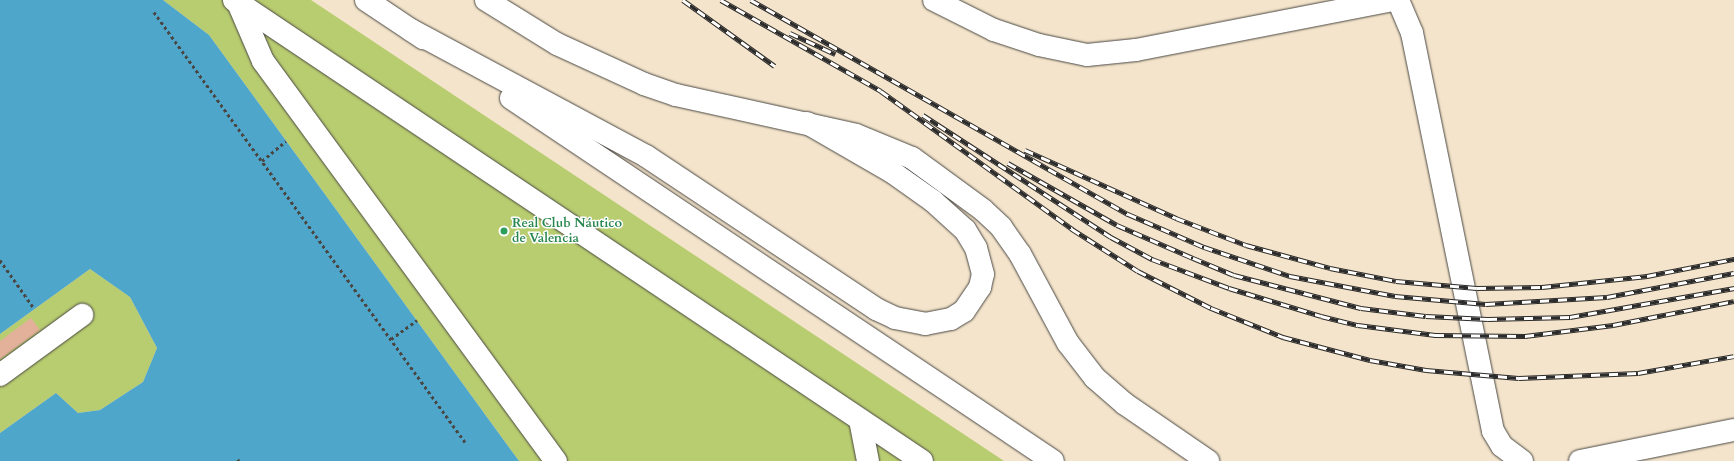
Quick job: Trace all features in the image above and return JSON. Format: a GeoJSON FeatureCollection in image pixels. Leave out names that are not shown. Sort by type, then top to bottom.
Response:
{"type":"FeatureCollection","features":[{"type":"Feature","properties":{"kind":"street"},"geometry":{"type":"LineString","coordinates":[[366,0],[1053,461]]}},
{"type":"Feature","properties":{"kind":"street"},"geometry":{"type":"LineString","coordinates":[[486,0],[557,44],[644,84],[676,96],[807,123],[856,135],[912,158],[983,210],[1001,228],[1020,254],[1068,343],[1096,378],[1124,404],[1208,461]]}},
{"type":"Feature","properties":{"kind":"street"},"geometry":{"type":"LineString","coordinates":[[934,0],[1002,32],[1039,45],[1087,55],[1136,50],[1393,0]]}},
{"type":"Feature","properties":{"kind":"street"},"geometry":{"type":"LineString","coordinates":[[1398,0],[1412,33],[1493,431],[1502,446],[1522,461]]}},
{"type":"Feature","properties":{"kind":"street"},"geometry":{"type":"LineString","coordinates":[[236,1],[922,461]]}},
{"type":"Feature","properties":{"kind":"street"},"geometry":{"type":"LineString","coordinates":[[236,1],[263,61],[556,461]]}},
{"type":"Feature","properties":{"kind":"street"},"geometry":{"type":"LineString","coordinates":[[411,30],[646,156],[876,309],[895,318],[925,324],[951,320],[964,311],[980,287],[983,274],[976,248],[965,230],[933,201],[892,172],[807,123]]}},
{"type":"Feature","properties":{"kind":"street"},"geometry":{"type":"LineString","coordinates":[[0,375],[82,315]]}},
{"type":"Feature","properties":{"kind":"street"},"geometry":{"type":"LineString","coordinates":[[860,420],[868,461]]}},
{"type":"Feature","properties":{"kind":"street"},"geometry":{"type":"LineString","coordinates":[[1580,461],[1734,430]]}},
{"type":"Feature","properties":{"kind":"path"},"geometry":{"type":"LineString","coordinates":[[154,12],[465,442]]}},
{"type":"Feature","properties":{"kind":"path"},"geometry":{"type":"LineString","coordinates":[[262,161],[286,141]]}},
{"type":"Feature","properties":{"kind":"path"},"geometry":{"type":"LineString","coordinates":[[0,260],[34,308]]}},
{"type":"Feature","properties":{"kind":"path"},"geometry":{"type":"LineString","coordinates":[[391,339],[417,320]]}},
{"type":"Feature","properties":{"kind":"green space","name":"Real Club Náutico de Valencia"},"geometry":{"type":"Polygon","coordinates":[[[163,0],[311,0],[1004,461],[519,461],[209,35],[163,0]]]}},
{"type":"Feature","properties":{"kind":"green space"},"geometry":{"type":"Polygon","coordinates":[[[90,269],[130,297],[157,348],[143,382],[100,410],[78,413],[56,393],[0,433],[0,334],[90,269]]]}},
{"type":"Feature","properties":{"kind":"water"},"geometry":{"type":"Polygon","coordinates":[[[0,0],[163,0],[209,35],[519,461],[0,461],[0,433],[56,393],[78,413],[100,410],[143,382],[157,348],[130,297],[90,269],[0,334],[0,0]]]}},
{"type":"Feature","properties":{"kind":"building"},"geometry":{"type":"Polygon","coordinates":[[[31,318],[40,330],[0,359],[0,341],[31,318]]]}},
{"type":"Feature","properties":{"kind":"railway"},"geometry":{"type":"LineString","coordinates":[[683,0],[775,66]]}},
{"type":"Feature","properties":{"kind":"railway"},"geometry":{"type":"LineString","coordinates":[[721,0],[881,91],[1072,229],[1138,271],[1211,308],[1283,337],[1370,360],[1426,370],[1519,378],[1638,373],[1734,356]]}},
{"type":"Feature","properties":{"kind":"railway"},"geometry":{"type":"LineString","coordinates":[[751,0],[1128,214],[1204,247],[1290,276],[1395,296],[1486,304],[1607,297],[1734,273]]}},
{"type":"Feature","properties":{"kind":"railway"},"geometry":{"type":"LineString","coordinates":[[790,33],[835,54]]}},
{"type":"Feature","properties":{"kind":"railway"},"geometry":{"type":"LineString","coordinates":[[923,115],[1111,237],[1152,259],[1229,288],[1321,316],[1358,325],[1435,335],[1525,336],[1613,325],[1734,301]]}},
{"type":"Feature","properties":{"kind":"railway"},"geometry":{"type":"LineString","coordinates":[[1025,150],[1176,218],[1246,245],[1330,268],[1396,281],[1477,288],[1542,287],[1647,276],[1734,259]]}},
{"type":"Feature","properties":{"kind":"railway"},"geometry":{"type":"LineString","coordinates":[[1008,163],[1117,225],[1234,275],[1361,308],[1426,316],[1488,319],[1570,317],[1734,288]]}},
{"type":"Feature","properties":{"kind":"place","name":"Real Club Náutico de Valencia"},"geometry":{"type":"Point","coordinates":[504,231]}}]}
